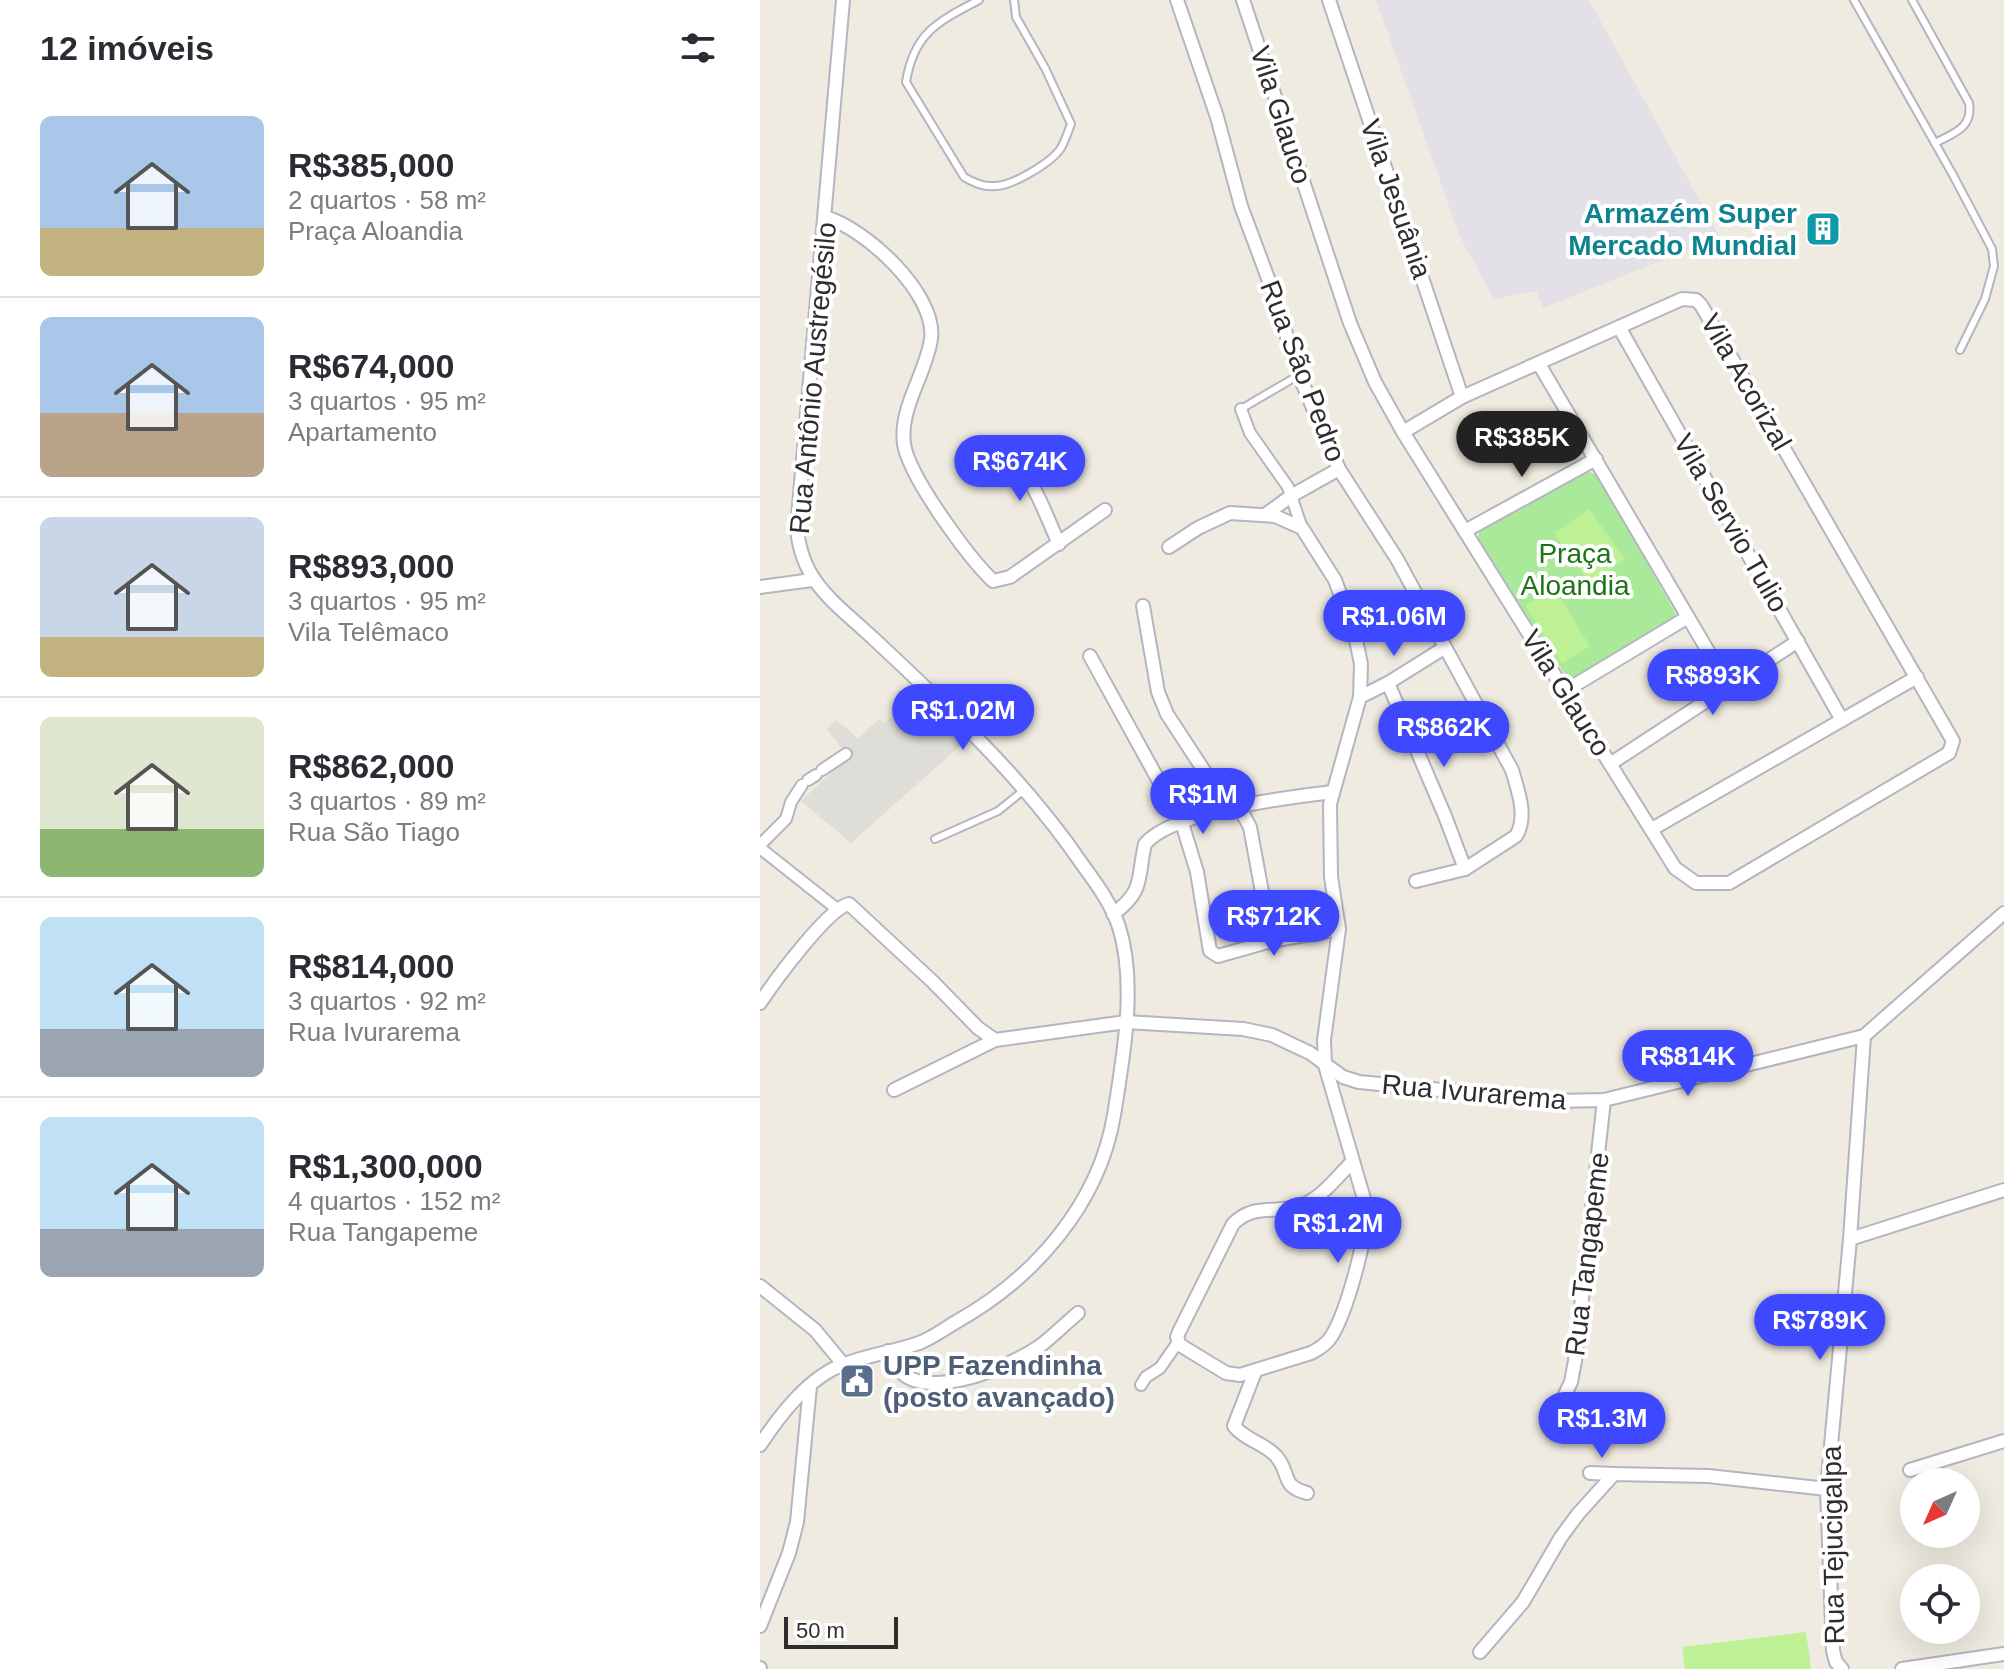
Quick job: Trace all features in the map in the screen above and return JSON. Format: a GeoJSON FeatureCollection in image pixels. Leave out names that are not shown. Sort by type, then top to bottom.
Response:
{"type":"FeatureCollection","features":[{"type":"Feature","properties":{"kind":"street","name":"Rua Antônio Austregésilo"},"geometry":{"type":"LineString","coordinates":[[760,1445],[771,1428],[824,1373],[843,1364],[920,1342],[985,1306],[1036,1263],[1092,1186],[1110,1138],[1126,1022],[1124,950],[1113,914],[1065,838],[923,684],[812,580],[799,548],[797,529],[843,0]]}},
{"type":"Feature","properties":{"kind":"street","name":"Rua São Pedro"},"geometry":{"type":"LineString","coordinates":[[1177,0],[1217,117],[1241,206],[1299,375],[1339,469],[1397,559],[1512,770],[1520,795],[1521,828],[1516,836],[1465,869],[1416,881]]}},
{"type":"Feature","properties":{"kind":"street","name":"Vila Glauco"},"geometry":{"type":"LineString","coordinates":[[1243,0],[1350,323],[1375,382],[1403,432],[1675,868],[1696,883],[1729,883],[1941,759],[1952,746]]}},
{"type":"Feature","properties":{"kind":"street","name":"Vila Jesuânia"},"geometry":{"type":"LineString","coordinates":[[1329,0],[1462,397]]}},
{"type":"Feature","properties":{"kind":"street"},"geometry":{"type":"LineString","coordinates":[[825,217],[850,227],[880,251],[912,287],[930,318],[931,341],[903,428],[905,447],[913,468],[981,570],[993,581],[1010,577],[1105,510]]}},
{"type":"Feature","properties":{"kind":"street","name":"Vila Acorizal"},"geometry":{"type":"LineString","coordinates":[[1403,432],[1462,397],[1682,299],[1696,300],[1917,677],[1949,734],[1952,746]]}},
{"type":"Feature","properties":{"kind":"street","name":"Vila Servio Tulio"},"geometry":{"type":"LineString","coordinates":[[1619,327],[1842,720]]}},
{"type":"Feature","properties":{"kind":"street"},"geometry":{"type":"LineString","coordinates":[[1539,364],[1728,685]]}},
{"type":"Feature","properties":{"kind":"street"},"geometry":{"type":"LineString","coordinates":[[1178,1342],[1226,1373],[1240,1375],[1322,1348],[1337,1325],[1366,1231],[1367,1209],[1325,1065],[1324,1040],[1339,929],[1331,877],[1329,818],[1333,792],[1360,697],[1361,664],[1355,635],[1335,580],[1302,528],[1288,487],[1250,433],[1241,409]]}},
{"type":"Feature","properties":{"kind":"street"},"geometry":{"type":"LineString","coordinates":[[999,446],[1012,456],[1027,476],[1059,544]]}},
{"type":"Feature","properties":{"kind":"street"},"geometry":{"type":"LineString","coordinates":[[1465,531],[1596,459]]}},
{"type":"Feature","properties":{"kind":"street"},"geometry":{"type":"LineString","coordinates":[[1265,515],[1291,496],[1339,469]]}},
{"type":"Feature","properties":{"kind":"street"},"geometry":{"type":"LineString","coordinates":[[1169,547],[1198,528],[1230,513],[1275,516],[1302,528]]}},
{"type":"Feature","properties":{"kind":"street"},"geometry":{"type":"LineString","coordinates":[[760,587],[812,580]]}},
{"type":"Feature","properties":{"kind":"street"},"geometry":{"type":"LineString","coordinates":[[1143,606],[1158,692],[1167,714],[1214,786],[1245,815],[1255,841],[1271,941]]}},
{"type":"Feature","properties":{"kind":"street"},"geometry":{"type":"LineString","coordinates":[[1565,691],[1688,617]]}},
{"type":"Feature","properties":{"kind":"street"},"geometry":{"type":"LineString","coordinates":[[1610,764],[1798,641]]}},
{"type":"Feature","properties":{"kind":"street"},"geometry":{"type":"LineString","coordinates":[[1360,697],[1444,648]]}},
{"type":"Feature","properties":{"kind":"street"},"geometry":{"type":"LineString","coordinates":[[1090,656],[1182,823],[1197,872],[1209,949],[1213,954],[1218,956],[1271,941],[1339,929]]}},
{"type":"Feature","properties":{"kind":"street"},"geometry":{"type":"LineString","coordinates":[[1652,829],[1917,677]]}},
{"type":"Feature","properties":{"kind":"street"},"geometry":{"type":"LineString","coordinates":[[1388,683],[1465,869]]}},
{"type":"Feature","properties":{"kind":"street"},"geometry":{"type":"LineString","coordinates":[[842,907],[760,847],[786,819],[791,802],[812,778],[846,754]]}},
{"type":"Feature","properties":{"kind":"street"},"geometry":{"type":"LineString","coordinates":[[1113,914],[1133,897],[1141,873],[1145,844],[1155,835],[1182,823],[1267,800],[1333,792]]}},
{"type":"Feature","properties":{"kind":"street"},"geometry":{"type":"LineString","coordinates":[[760,1003],[800,949],[842,907],[853,905],[978,1028],[995,1040]]}},
{"type":"Feature","properties":{"kind":"street","name":"Rua Ivurarema"},"geometry":{"type":"LineString","coordinates":[[894,1090],[995,1040],[1126,1022],[1243,1029],[1272,1035],[1298,1047],[1343,1077],[1359,1082],[1556,1101],[1604,1100],[1864,1036],[2004,913]]}},
{"type":"Feature","properties":{"kind":"street","name":"Rua Tejucigalpa"},"geometry":{"type":"LineString","coordinates":[[1842,1669],[1833,1651],[1827,1489],[1850,1239],[1864,1036]]}},
{"type":"Feature","properties":{"kind":"street","name":"Rua Tangapeme"},"geometry":{"type":"LineString","coordinates":[[1560,1405],[1571,1382],[1575,1361],[1604,1100]]}},
{"type":"Feature","properties":{"kind":"street"},"geometry":{"type":"LineString","coordinates":[[1141,1385],[1146,1377],[1160,1368],[1178,1342],[1179,1332],[1225,1238],[1240,1216],[1247,1212],[1304,1204],[1317,1197],[1353,1161]]}},
{"type":"Feature","properties":{"kind":"street"},"geometry":{"type":"LineString","coordinates":[[1850,1239],[2004,1190]]}},
{"type":"Feature","properties":{"kind":"street"},"geometry":{"type":"LineString","coordinates":[[760,1286],[815,1330],[843,1364]]}},
{"type":"Feature","properties":{"kind":"street"},"geometry":{"type":"LineString","coordinates":[[888,1351],[896,1367],[913,1379],[946,1383],[1025,1355],[1078,1313]]}},
{"type":"Feature","properties":{"kind":"street"},"geometry":{"type":"LineString","coordinates":[[1255,1372],[1234,1426],[1278,1458],[1288,1484],[1297,1491],[1307,1493]]}},
{"type":"Feature","properties":{"kind":"street"},"geometry":{"type":"LineString","coordinates":[[760,1626],[789,1553],[797,1522],[810,1386]]}},
{"type":"Feature","properties":{"kind":"street"},"geometry":{"type":"LineString","coordinates":[[1916,1468],[2004,1441]]}},
{"type":"Feature","properties":{"kind":"street"},"geometry":{"type":"LineString","coordinates":[[1590,1473],[1708,1476],[1827,1489]]}},
{"type":"Feature","properties":{"kind":"street"},"geometry":{"type":"LineString","coordinates":[[1480,1652],[1523,1602],[1578,1514],[1614,1474]]}},
{"type":"Feature","properties":{"kind":"street"},"geometry":{"type":"LineString","coordinates":[[1902,1669],[2004,1654]]}},
{"type":"Feature","properties":{"kind":"lane"},"geometry":{"type":"LineString","coordinates":[[979,0],[923,36],[910,58],[906,82],[964,177],[978,185],[997,187],[1051,159],[1061,148],[1071,124],[1045,68],[1016,17],[1014,0]]}},
{"type":"Feature","properties":{"kind":"lane"},"geometry":{"type":"LineString","coordinates":[[1854,0],[1992,249],[1994,266],[1985,299],[1960,350]]}},
{"type":"Feature","properties":{"kind":"lane"},"geometry":{"type":"LineString","coordinates":[[1912,0],[1969,103],[1971,115],[1964,128],[1935,143]]}},
{"type":"Feature","properties":{"kind":"lane"},"geometry":{"type":"LineString","coordinates":[[1241,409],[1299,375]]}},
{"type":"Feature","properties":{"kind":"lane"},"geometry":{"type":"LineString","coordinates":[[935,839],[998,811],[1024,790]]}},
{"type":"Feature","properties":{"kind":"shaded area"},"geometry":{"type":"Polygon","coordinates":[[[1376,0],[1589,0],[1720,237],[1543,308],[1536,291],[1494,299],[1460,237],[1376,0]]]}},
{"type":"Feature","properties":{"kind":"shaded area"},"geometry":{"type":"Polygon","coordinates":[[[921,688],[969,738],[851,843],[801,801],[848,757],[827,729],[836,720],[858,738],[879,719],[885,723],[921,688]]]}},
{"type":"Feature","properties":{"kind":"green space","name":"Praça Aloandia"},"geometry":{"type":"Polygon","coordinates":[[[1587,471],[1597,475],[1676,614],[1671,622],[1577,676],[1567,678],[1477,538],[1480,531],[1587,471]]]}},
{"type":"Feature","properties":{"kind":"green space"},"geometry":{"type":"Polygon","coordinates":[[[1589,509],[1625,559],[1590,584],[1554,533],[1589,509]]]}},
{"type":"Feature","properties":{"kind":"green space"},"geometry":{"type":"Polygon","coordinates":[[[1554,588],[1590,646],[1562,664],[1525,605],[1554,588]]]}},
{"type":"Feature","properties":{"kind":"green space"},"geometry":{"type":"Polygon","coordinates":[[[1806,1632],[1811,1669],[1685,1669],[1682,1647],[1806,1632]]]}},
{"type":"Feature","properties":{"kind":"place","name":"Armazém Super Mercado Mundial"},"geometry":{"type":"Point","coordinates":[1823,229]}},
{"type":"Feature","properties":{"kind":"place","name":"UPP Fazendinha (posto avançado)"},"geometry":{"type":"Point","coordinates":[857,1381]}}]}
